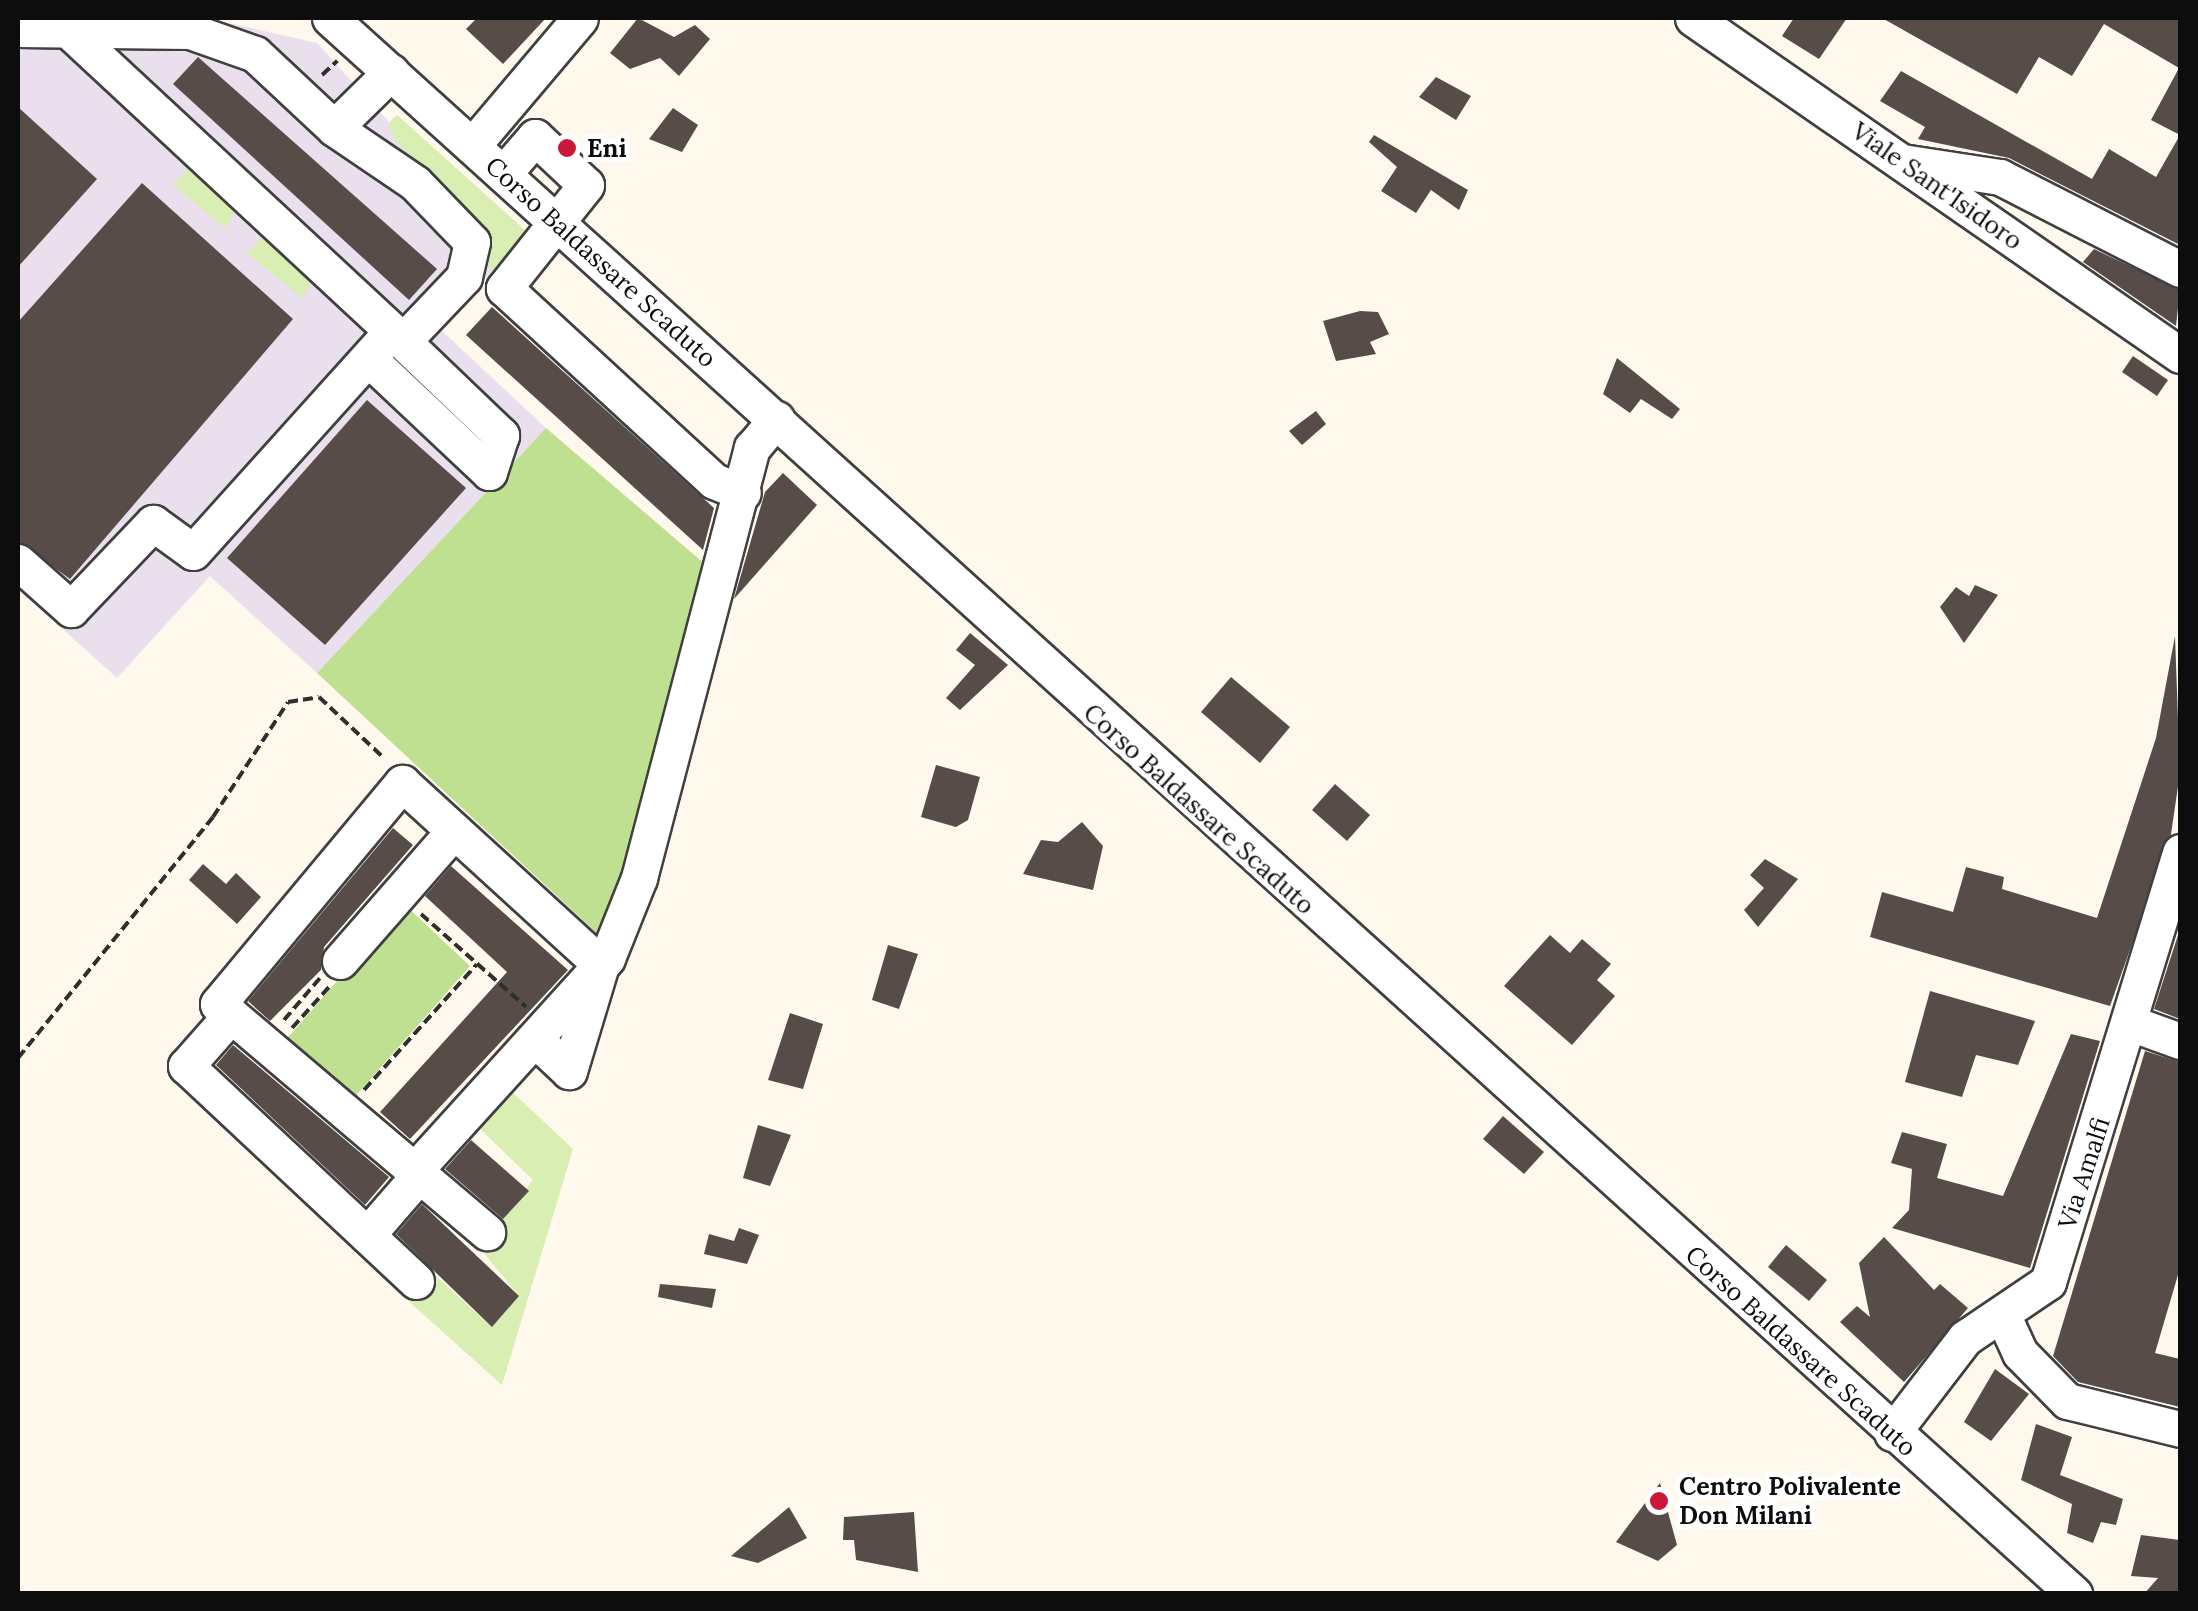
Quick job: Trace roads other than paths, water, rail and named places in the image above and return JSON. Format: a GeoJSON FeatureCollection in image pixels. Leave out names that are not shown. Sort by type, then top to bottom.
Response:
{"type":"FeatureCollection","features":[{"type":"Feature","properties":{"kind":"street","name":"Corso Baldassare Scaduto"},"geometry":{"type":"LineString","coordinates":[[330,18],[2074,1594]]}},
{"type":"Feature","properties":{"kind":"street"},"geometry":{"type":"LineString","coordinates":[[472,146],[580,18]]}},
{"type":"Feature","properties":{"kind":"street","name":"Viale Sant'Isidoro"},"geometry":{"type":"LineString","coordinates":[[1693,18],[2178,347]]}},
{"type":"Feature","properties":{"kind":"street"},"geometry":{"type":"LineString","coordinates":[[66,28],[501,435],[489,472],[368,358]]}},
{"type":"Feature","properties":{"kind":"street"},"geometry":{"type":"LineString","coordinates":[[18,30],[190,31],[255,54],[334,128],[415,183],[472,242],[464,277],[368,358],[192,552],[154,523],[71,609],[18,562]]}},
{"type":"Feature","properties":{"kind":"street"},"geometry":{"type":"LineString","coordinates":[[334,128],[390,72]]}},
{"type":"Feature","properties":{"kind":"street"},"geometry":{"type":"LineString","coordinates":[[503,174],[535,137],[586,185],[554,220],[504,288],[714,482],[743,493]]}},
{"type":"Feature","properties":{"kind":"street"},"geometry":{"type":"LineString","coordinates":[[1902,162],[2000,177],[2180,269]]}},
{"type":"Feature","properties":{"kind":"street"},"geometry":{"type":"LineString","coordinates":[[366,1235],[417,1172],[602,965],[639,878],[752,448],[776,420]]}},
{"type":"Feature","properties":{"kind":"street"},"geometry":{"type":"LineString","coordinates":[[487,1232],[218,1004],[402,783],[602,965]]}},
{"type":"Feature","properties":{"kind":"street"},"geometry":{"type":"LineString","coordinates":[[332,968],[454,830]]}},
{"type":"Feature","properties":{"kind":"street","name":"Via Amalfi"},"geometry":{"type":"LineString","coordinates":[[1892,1433],[1965,1338],[2004,1316],[2048,1282],[2133,1024],[2180,852]]}},
{"type":"Feature","properties":{"kind":"street"},"geometry":{"type":"LineString","coordinates":[[231,1015],[186,1066],[416,1280]]}},
{"type":"Feature","properties":{"kind":"street"},"geometry":{"type":"LineString","coordinates":[[2133,1024],[2180,1040]]}},
{"type":"Feature","properties":{"kind":"street"},"geometry":{"type":"LineString","coordinates":[[2004,1316],[2020,1353],[2067,1401],[2180,1429]]}},
{"type":"Feature","properties":{"kind":"place","name":"Eni"},"geometry":{"type":"Point","coordinates":[567,148]}},
{"type":"Feature","properties":{"kind":"place","name":"Centro Polivalente Don Milani"},"geometry":{"type":"Point","coordinates":[1659,1501]}}]}
